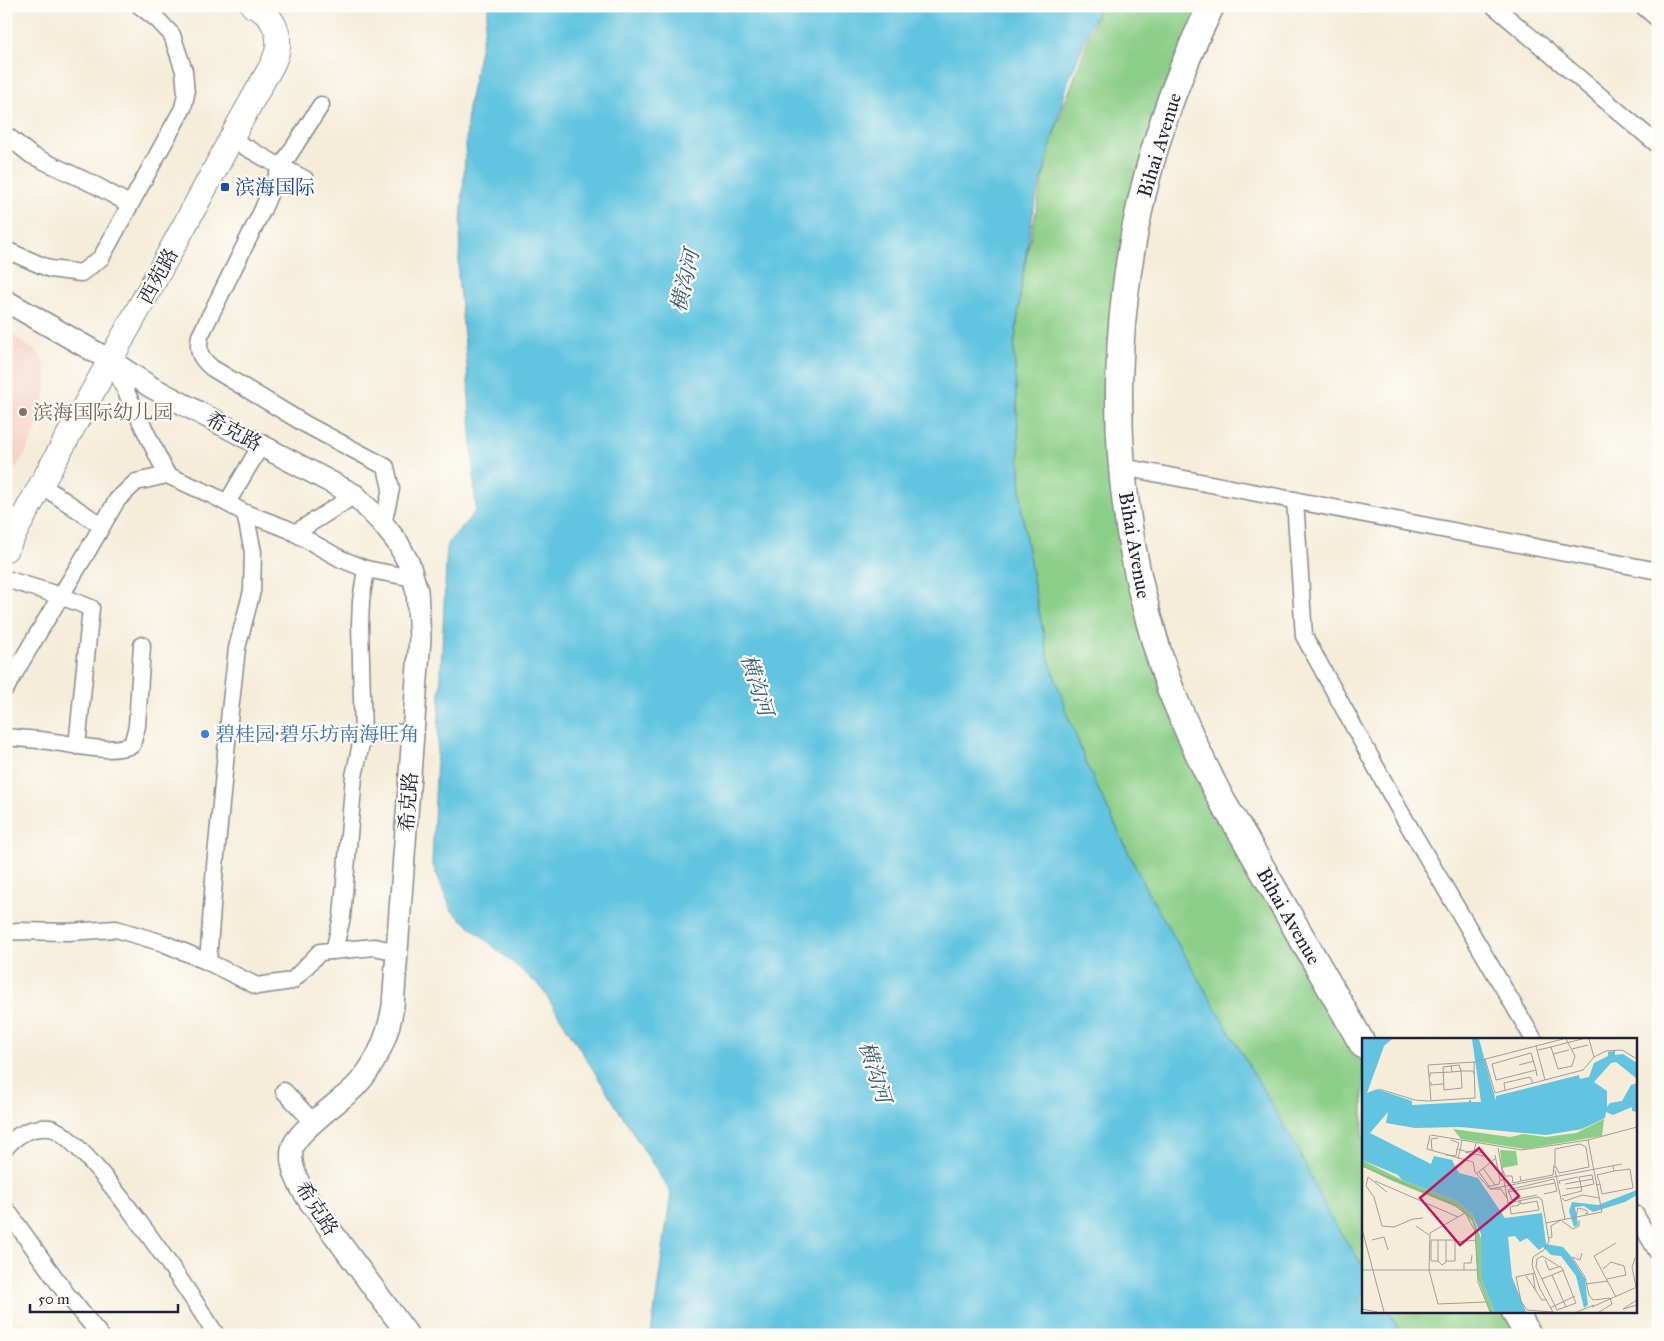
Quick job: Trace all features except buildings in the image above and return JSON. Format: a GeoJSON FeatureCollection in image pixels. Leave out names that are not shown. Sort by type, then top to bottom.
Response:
{"type":"FeatureCollection","features":[{"type":"Feature","properties":{"kind":"main road","name":"西苑路"},"geometry":{"type":"LineString","coordinates":[[6,549],[111,361],[266,74],[274,64],[279,34],[272,20],[253,6]]}},
{"type":"Feature","properties":{"kind":"main road","name":"Bihai Avenue"},"geometry":{"type":"LineString","coordinates":[[1211,6],[1185,64],[1160,133],[1133,237],[1125,295],[1119,366],[1119,423],[1128,520],[1137,571],[1152,630],[1171,690],[1187,728],[1223,802],[1362,1043]]}},
{"type":"Feature","properties":{"kind":"main road","name":"Bihai Avenue"},"geometry":{"type":"LineString","coordinates":[[1223,6],[1208,34],[1177,114],[1161,163],[1140,250],[1130,376],[1133,469],[1140,530],[1156,605],[1172,658],[1198,727],[1230,791],[1371,1038]]}},
{"type":"Feature","properties":{"kind":"main road"},"geometry":{"type":"LineString","coordinates":[[1516,1314],[1528,1335]]}},
{"type":"Feature","properties":{"kind":"main road"},"geometry":{"type":"LineString","coordinates":[[1529,1314],[1540,1335]]}},
{"type":"Feature","properties":{"kind":"street"},"geometry":{"type":"LineString","coordinates":[[6,250],[50,269],[81,273],[100,258],[174,125],[183,108],[186,94],[184,71],[172,35],[158,20],[140,6]]}},
{"type":"Feature","properties":{"kind":"street"},"geometry":{"type":"LineString","coordinates":[[1494,6],[1658,145]]}},
{"type":"Feature","properties":{"kind":"street"},"geometry":{"type":"LineString","coordinates":[[1643,6],[1658,19]]}},
{"type":"Feature","properties":{"kind":"street"},"geometry":{"type":"LineString","coordinates":[[321,105],[281,167],[262,211],[200,336],[198,346],[201,359],[212,368],[305,424],[386,467],[391,489],[383,524]]}},
{"type":"Feature","properties":{"kind":"street"},"geometry":{"type":"LineString","coordinates":[[6,135],[31,156],[97,186],[129,204]]}},
{"type":"Feature","properties":{"kind":"street"},"geometry":{"type":"LineString","coordinates":[[231,139],[305,179]]}},
{"type":"Feature","properties":{"kind":"street","name":"希克路"},"geometry":{"type":"LineString","coordinates":[[6,301],[111,361],[151,387],[355,495],[383,524],[398,543],[409,564],[417,591],[420,638],[390,1026],[384,1044],[374,1062],[354,1088],[314,1122],[292,1147],[292,1160],[298,1182],[310,1202],[408,1335]]}},
{"type":"Feature","properties":{"kind":"street"},"geometry":{"type":"LineString","coordinates":[[111,361],[167,475]]}},
{"type":"Feature","properties":{"kind":"street"},"geometry":{"type":"LineString","coordinates":[[227,503],[261,446]]}},
{"type":"Feature","properties":{"kind":"street"},"geometry":{"type":"LineString","coordinates":[[1133,469],[1658,572]]}},
{"type":"Feature","properties":{"kind":"street"},"geometry":{"type":"LineString","coordinates":[[6,688],[117,500],[136,482],[167,475],[244,512],[288,529],[341,559],[366,569],[413,578]]}},
{"type":"Feature","properties":{"kind":"street"},"geometry":{"type":"LineString","coordinates":[[41,485],[102,526]]}},
{"type":"Feature","properties":{"kind":"street"},"geometry":{"type":"LineString","coordinates":[[295,533],[355,495]]}},
{"type":"Feature","properties":{"kind":"street"},"geometry":{"type":"LineString","coordinates":[[1295,500],[1304,636],[1400,811],[1533,1038]]}},
{"type":"Feature","properties":{"kind":"street"},"geometry":{"type":"LineString","coordinates":[[208,962],[230,711],[238,648],[252,591],[253,552],[244,512]]}},
{"type":"Feature","properties":{"kind":"street"},"geometry":{"type":"LineString","coordinates":[[334,951],[342,917],[354,776],[363,735],[360,625],[361,601],[366,569]]}},
{"type":"Feature","properties":{"kind":"street"},"geometry":{"type":"LineString","coordinates":[[6,580],[61,596],[91,608],[77,746]]}},
{"type":"Feature","properties":{"kind":"street"},"geometry":{"type":"LineString","coordinates":[[6,737],[52,741],[77,746],[121,749],[132,745],[137,726],[142,645]]}},
{"type":"Feature","properties":{"kind":"street"},"geometry":{"type":"LineString","coordinates":[[363,735],[413,732]]}},
{"type":"Feature","properties":{"kind":"street"},"geometry":{"type":"LineString","coordinates":[[6,933],[17,931],[68,932],[116,929],[164,943],[257,986],[292,981],[320,952],[375,947],[397,952]]}},
{"type":"Feature","properties":{"kind":"street"},"geometry":{"type":"LineString","coordinates":[[284,1091],[314,1122]]}},
{"type":"Feature","properties":{"kind":"street"},"geometry":{"type":"LineString","coordinates":[[6,1147],[10,1142],[30,1129],[51,1127],[76,1144],[98,1168],[125,1203],[216,1335]]}},
{"type":"Feature","properties":{"kind":"street"},"geometry":{"type":"LineString","coordinates":[[6,1209],[65,1292],[100,1335]]}},
{"type":"Feature","properties":{"kind":"street"},"geometry":{"type":"LineString","coordinates":[[1636,1216],[1658,1253]]}},
{"type":"Feature","properties":{"kind":"shaded area","name":"滨海国际幼儿园"},"geometry":{"type":"Polygon","coordinates":[[[6,331],[40,354],[46,367],[47,383],[39,425],[24,456],[6,482],[6,331]]]}},
{"type":"Feature","properties":{"kind":"green space"},"geometry":{"type":"Polygon","coordinates":[[[1100,6],[1220,6],[1133,237],[1129,527],[1208,773],[1362,1044],[1362,1265],[1329,1216],[1297,1148],[1146,889],[1089,770],[1049,660],[1034,587],[1022,512],[1014,349],[1022,279],[1050,145],[1100,6]]]}},
{"type":"Feature","properties":{"kind":"green space"},"geometry":{"type":"Polygon","coordinates":[[[1390,1314],[1516,1314],[1528,1335],[1401,1335],[1390,1314]]]}},
{"type":"Feature","properties":{"kind":"water","name":"横沟河"},"geometry":{"type":"Polygon","coordinates":[[[489,6],[1099,6],[1068,82],[1034,207],[1022,279],[1014,349],[1022,512],[1034,587],[1049,660],[1089,770],[1146,889],[1297,1148],[1329,1216],[1362,1265],[1362,1314],[1390,1314],[1401,1335],[651,1335],[671,1193],[541,987],[452,911],[432,863],[447,544],[476,511],[467,365],[458,276],[468,108],[489,6]]]}},
{"type":"Feature","properties":{"kind":"place","name":"滨海国际"},"geometry":{"type":"Point","coordinates":[225,187]}},
{"type":"Feature","properties":{"kind":"place","name":"滨海国际幼儿园"},"geometry":{"type":"Point","coordinates":[23,412]}},
{"type":"Feature","properties":{"kind":"place","name":"碧桂园·碧乐坊南海旺角"},"geometry":{"type":"Point","coordinates":[205,734]}}]}
